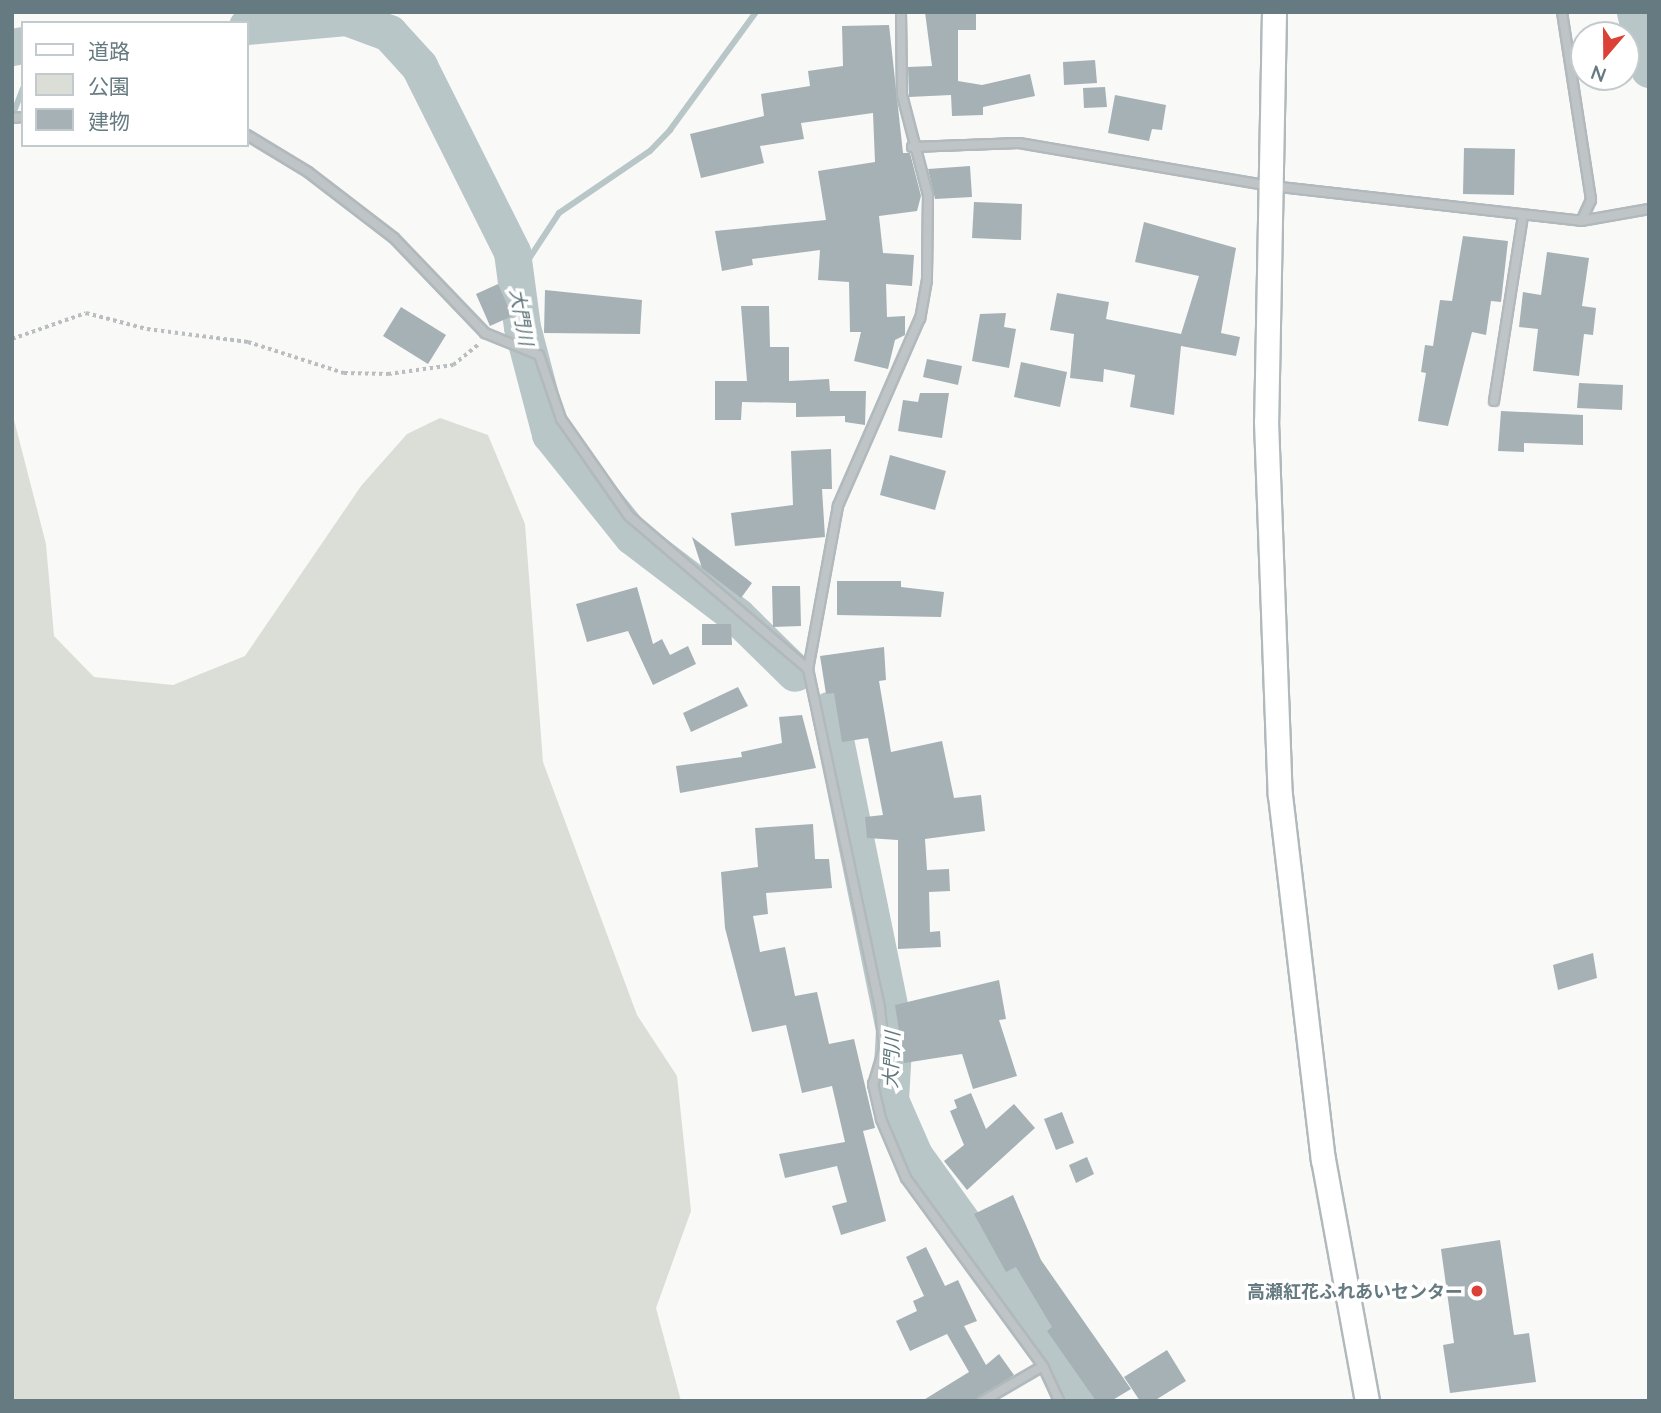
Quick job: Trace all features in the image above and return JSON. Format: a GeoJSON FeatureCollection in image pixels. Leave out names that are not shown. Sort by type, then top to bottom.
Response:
{"type":"FeatureCollection","features":[{"type":"Feature","properties":{"kind":"street"},"geometry":{"type":"LineString","coordinates":[[1274,12],[1266,421],[1280,795],[1322,1158],[1367,1401]]}},
{"type":"Feature","properties":{"kind":"lane"},"geometry":{"type":"LineString","coordinates":[[901,12],[902,95],[912,147],[928,195],[932,241],[920,318],[838,506],[808,669],[880,1007],[884,1049],[873,1084],[881,1119],[906,1178],[1043,1366],[1059,1401]]}},
{"type":"Feature","properties":{"kind":"lane"},"geometry":{"type":"LineString","coordinates":[[1562,12],[1591,200],[1581,221]]}},
{"type":"Feature","properties":{"kind":"lane"},"geometry":{"type":"LineString","coordinates":[[248,136],[309,172],[394,238],[485,333],[502,336],[539,355],[561,419],[629,516],[808,669]]}},
{"type":"Feature","properties":{"kind":"lane"},"geometry":{"type":"LineString","coordinates":[[912,147],[1019,143],[1271,186],[1581,221],[1649,209]]}},
{"type":"Feature","properties":{"kind":"lane"},"geometry":{"type":"LineString","coordinates":[[1494,401],[1523,216]]}},
{"type":"Feature","properties":{"kind":"lane"},"geometry":{"type":"LineString","coordinates":[[983,1401],[1043,1366]]}},
{"type":"Feature","properties":{"kind":"path"},"geometry":{"type":"LineString","coordinates":[[12,340],[86,313],[147,329],[248,342],[344,373],[388,374],[453,366],[485,333]]}},
{"type":"Feature","properties":{"kind":"green space"},"geometry":{"type":"Polygon","coordinates":[[[12,412],[46,544],[54,636],[94,677],[173,685],[245,656],[361,486],[407,434],[440,418],[488,435],[525,524],[543,762],[637,1015],[677,1076],[691,1211],[656,1308],[681,1401],[12,1401],[12,412]]]}},
{"type":"Feature","properties":{"kind":"building"},"geometry":{"type":"Polygon","coordinates":[[[925,12],[976,12],[976,30],[958,30],[958,81],[982,85],[1030,74],[1035,96],[983,107],[983,115],[952,116],[951,95],[909,97],[908,67],[932,66],[925,12]]]}},
{"type":"Feature","properties":{"kind":"building"},"geometry":{"type":"Polygon","coordinates":[[[889,25],[903,153],[910,153],[921,196],[917,211],[879,216],[883,253],[914,255],[912,286],[886,284],[887,317],[905,316],[905,335],[895,340],[888,369],[854,361],[861,332],[850,332],[849,282],[818,280],[820,250],[752,259],[753,265],[722,271],[715,231],[826,220],[818,171],[875,162],[873,113],[801,123],[804,139],[760,146],[764,163],[701,178],[690,134],[764,116],[761,94],[810,86],[808,71],[843,66],[842,26],[889,25]]]}},
{"type":"Feature","properties":{"kind":"building"},"geometry":{"type":"Polygon","coordinates":[[[1095,60],[1097,83],[1064,85],[1063,62],[1095,60]]]}},
{"type":"Feature","properties":{"kind":"building"},"geometry":{"type":"Polygon","coordinates":[[[1105,87],[1107,107],[1084,108],[1083,88],[1105,87]]]}},
{"type":"Feature","properties":{"kind":"building"},"geometry":{"type":"Polygon","coordinates":[[[1115,95],[1166,105],[1162,130],[1152,129],[1149,141],[1108,133],[1115,95]]]}},
{"type":"Feature","properties":{"kind":"building"},"geometry":{"type":"Polygon","coordinates":[[[1464,148],[1515,149],[1514,195],[1463,194],[1464,148]]]}},
{"type":"Feature","properties":{"kind":"building"},"geometry":{"type":"Polygon","coordinates":[[[970,166],[972,197],[935,199],[928,169],[970,166]]]}},
{"type":"Feature","properties":{"kind":"building"},"geometry":{"type":"Polygon","coordinates":[[[974,202],[1022,204],[1021,240],[972,238],[974,202]]]}},
{"type":"Feature","properties":{"kind":"building"},"geometry":{"type":"Polygon","coordinates":[[[1144,222],[1236,248],[1221,333],[1240,337],[1236,356],[1181,346],[1174,415],[1130,407],[1135,375],[1104,369],[1103,382],[1070,378],[1074,334],[1050,330],[1057,293],[1109,302],[1106,319],[1181,334],[1199,276],[1135,262],[1144,222]]]}},
{"type":"Feature","properties":{"kind":"building"},"geometry":{"type":"Polygon","coordinates":[[[1463,236],[1508,241],[1501,302],[1491,301],[1486,335],[1472,332],[1448,426],[1418,421],[1426,373],[1421,372],[1425,345],[1433,346],[1440,300],[1452,301],[1463,236]]]}},
{"type":"Feature","properties":{"kind":"building"},"geometry":{"type":"Polygon","coordinates":[[[1547,252],[1589,258],[1582,306],[1596,308],[1593,335],[1584,334],[1579,376],[1533,371],[1538,329],[1519,327],[1523,292],[1541,295],[1547,252]]]}},
{"type":"Feature","properties":{"kind":"building"},"geometry":{"type":"Polygon","coordinates":[[[498,284],[512,316],[490,326],[476,294],[498,284]]]}},
{"type":"Feature","properties":{"kind":"building"},"geometry":{"type":"Polygon","coordinates":[[[545,290],[642,300],[640,334],[544,333],[545,290]]]}},
{"type":"Feature","properties":{"kind":"building"},"geometry":{"type":"Polygon","coordinates":[[[741,306],[769,306],[770,347],[789,347],[789,381],[829,379],[830,391],[866,391],[865,425],[845,422],[845,416],[796,417],[796,403],[742,402],[741,420],[715,420],[715,381],[747,381],[741,306]]]}},
{"type":"Feature","properties":{"kind":"building"},"geometry":{"type":"Polygon","coordinates":[[[401,307],[446,335],[428,364],[383,336],[401,307]]]}},
{"type":"Feature","properties":{"kind":"building"},"geometry":{"type":"Polygon","coordinates":[[[1006,313],[1004,327],[1016,329],[1009,368],[972,361],[980,314],[1006,313]]]}},
{"type":"Feature","properties":{"kind":"building"},"geometry":{"type":"Polygon","coordinates":[[[927,359],[962,366],[958,385],[923,377],[927,359]]]}},
{"type":"Feature","properties":{"kind":"building"},"geometry":{"type":"Polygon","coordinates":[[[1021,362],[1067,372],[1060,407],[1014,397],[1021,362]]]}},
{"type":"Feature","properties":{"kind":"building"},"geometry":{"type":"Polygon","coordinates":[[[1579,383],[1623,385],[1622,410],[1577,408],[1579,383]]]}},
{"type":"Feature","properties":{"kind":"building"},"geometry":{"type":"Polygon","coordinates":[[[920,393],[949,393],[942,438],[898,431],[903,400],[918,402],[920,393]]]}},
{"type":"Feature","properties":{"kind":"building"},"geometry":{"type":"Polygon","coordinates":[[[1501,411],[1583,415],[1583,445],[1524,443],[1524,452],[1498,451],[1501,411]]]}},
{"type":"Feature","properties":{"kind":"building"},"geometry":{"type":"Polygon","coordinates":[[[831,449],[832,489],[822,489],[825,537],[735,546],[731,513],[793,505],[791,451],[831,449]]]}},
{"type":"Feature","properties":{"kind":"building"},"geometry":{"type":"Polygon","coordinates":[[[890,455],[946,471],[935,510],[880,495],[890,455]]]}},
{"type":"Feature","properties":{"kind":"building"},"geometry":{"type":"Polygon","coordinates":[[[692,537],[752,583],[741,598],[702,568],[692,537]]]}},
{"type":"Feature","properties":{"kind":"building"},"geometry":{"type":"Polygon","coordinates":[[[837,581],[901,581],[901,587],[944,592],[941,617],[837,615],[837,581]]]}},
{"type":"Feature","properties":{"kind":"building"},"geometry":{"type":"Polygon","coordinates":[[[772,586],[800,586],[801,626],[773,627],[772,586]]]}},
{"type":"Feature","properties":{"kind":"building"},"geometry":{"type":"Polygon","coordinates":[[[637,587],[653,644],[662,639],[670,655],[688,646],[696,664],[653,685],[628,631],[587,642],[576,604],[637,587]]]}},
{"type":"Feature","properties":{"kind":"building"},"geometry":{"type":"Polygon","coordinates":[[[702,624],[731,624],[732,645],[702,645],[702,624]]]}},
{"type":"Feature","properties":{"kind":"building"},"geometry":{"type":"Polygon","coordinates":[[[884,647],[886,680],[879,681],[891,752],[942,741],[954,798],[981,795],[985,831],[925,839],[927,870],[949,869],[950,891],[929,892],[930,932],[940,931],[941,947],[898,949],[898,840],[867,838],[865,817],[883,815],[868,738],[842,742],[834,693],[826,694],[820,656],[884,647]]]}},
{"type":"Feature","properties":{"kind":"building"},"geometry":{"type":"Polygon","coordinates":[[[738,687],[748,706],[691,732],[683,713],[738,687]]]}},
{"type":"Feature","properties":{"kind":"building"},"geometry":{"type":"Polygon","coordinates":[[[802,715],[816,768],[680,793],[676,766],[742,757],[741,752],[782,743],[779,717],[802,715]]]}},
{"type":"Feature","properties":{"kind":"building"},"geometry":{"type":"Polygon","coordinates":[[[813,824],[815,859],[829,859],[832,888],[766,893],[768,914],[753,916],[760,952],[785,947],[795,996],[817,992],[829,1044],[854,1039],[875,1128],[863,1131],[886,1221],[841,1235],[832,1206],[847,1202],[837,1166],[785,1178],[779,1154],[845,1142],[832,1086],[802,1093],[786,1025],[752,1032],[725,928],[721,872],[758,867],[755,828],[813,824]]]}},
{"type":"Feature","properties":{"kind":"building"},"geometry":{"type":"Polygon","coordinates":[[[1593,953],[1597,978],[1558,990],[1553,965],[1593,953]]]}},
{"type":"Feature","properties":{"kind":"building"},"geometry":{"type":"Polygon","coordinates":[[[999,980],[1006,1019],[999,1020],[1017,1076],[973,1089],[962,1054],[904,1063],[895,1005],[999,980]]]}},
{"type":"Feature","properties":{"kind":"building"},"geometry":{"type":"Polygon","coordinates":[[[971,1093],[986,1129],[1014,1104],[1035,1128],[967,1190],[944,1161],[964,1145],[950,1111],[957,1108],[954,1100],[971,1093]]]}},
{"type":"Feature","properties":{"kind":"building"},"geometry":{"type":"Polygon","coordinates":[[[1062,1112],[1074,1143],[1056,1150],[1044,1119],[1062,1112]]]}},
{"type":"Feature","properties":{"kind":"building"},"geometry":{"type":"Polygon","coordinates":[[[1087,1157],[1094,1174],[1076,1183],[1069,1165],[1087,1157]]]}},
{"type":"Feature","properties":{"kind":"building"},"geometry":{"type":"Polygon","coordinates":[[[1013,1195],[1041,1260],[1131,1389],[1111,1401],[1096,1401],[1047,1331],[1052,1327],[1016,1267],[1006,1272],[974,1214],[1013,1195]]]}},
{"type":"Feature","properties":{"kind":"building","name":"高瀬紅花ふれあいセンター"},"geometry":{"type":"Polygon","coordinates":[[[1500,1240],[1514,1335],[1529,1333],[1536,1382],[1450,1393],[1443,1345],[1454,1343],[1441,1249],[1500,1240]]]}},
{"type":"Feature","properties":{"kind":"building"},"geometry":{"type":"Polygon","coordinates":[[[926,1247],[945,1286],[958,1280],[977,1321],[964,1326],[986,1365],[999,1354],[1014,1375],[977,1401],[922,1401],[969,1372],[947,1334],[910,1351],[896,1321],[917,1311],[913,1301],[924,1296],[906,1257],[926,1247]]]}},
{"type":"Feature","properties":{"kind":"building"},"geometry":{"type":"Polygon","coordinates":[[[1167,1350],[1186,1381],[1154,1401],[1140,1401],[1124,1377],[1167,1350]]]}},
{"type":"Feature","properties":{"kind":"waterway"},"geometry":{"type":"LineString","coordinates":[[517,277],[559,213],[650,151],[670,130],[756,12]]}},
{"type":"Feature","properties":{"kind":"waterway"},"geometry":{"type":"LineString","coordinates":[[1635,12],[1649,69]]}},
{"type":"Feature","properties":{"kind":"waterway","name":"大門川"},"geometry":{"type":"LineString","coordinates":[[248,26],[346,17],[389,33],[419,66],[512,252],[522,327],[550,434],[632,536],[737,616],[795,673]]}},
{"type":"Feature","properties":{"kind":"waterway","name":"大門川"},"geometry":{"type":"LineString","coordinates":[[12,47],[21,45]]}},
{"type":"Feature","properties":{"kind":"waterway"},"geometry":{"type":"LineString","coordinates":[[15,109],[21,93]]}},
{"type":"Feature","properties":{"kind":"waterway","name":"大門川"},"geometry":{"type":"LineString","coordinates":[[829,710],[894,1030],[890,1100],[914,1155],[1070,1372],[1082,1401]]}},
{"type":"Feature","properties":{"kind":"place","name":"高瀬紅花ふれあいセンター"},"geometry":{"type":"Point","coordinates":[1477,1291]}}]}
